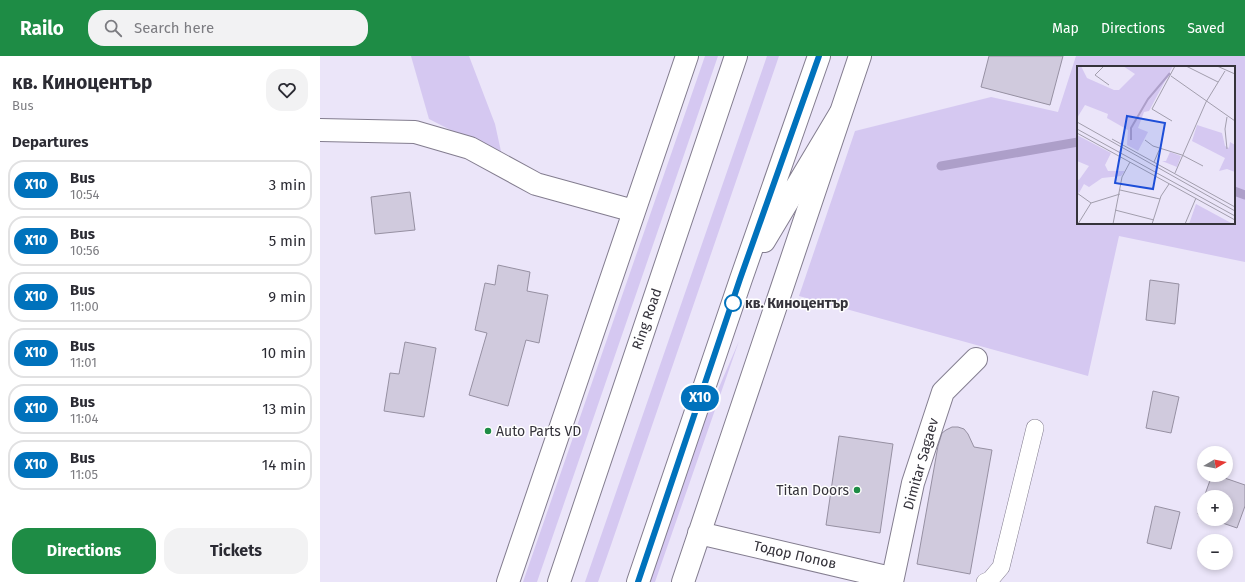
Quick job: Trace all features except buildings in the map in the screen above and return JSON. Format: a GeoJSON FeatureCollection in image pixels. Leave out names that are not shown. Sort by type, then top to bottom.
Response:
{"type":"FeatureCollection","features":[{"type":"Feature","properties":{"kind":"main road"},"geometry":{"type":"LineString","coordinates":[[508,582],[687,56]]}},
{"type":"Feature","properties":{"kind":"main road","name":"Ring Road"},"geometry":{"type":"LineString","coordinates":[[559,582],[736,56]]}},
{"type":"Feature","properties":{"kind":"main road"},"geometry":{"type":"LineString","coordinates":[[638,582],[740,279],[819,56]]}},
{"type":"Feature","properties":{"kind":"main road"},"geometry":{"type":"LineString","coordinates":[[683,582],[860,56]]}},
{"type":"Feature","properties":{"kind":"main road"},"geometry":{"type":"LineString","coordinates":[[740,279],[840,114]]}},
{"type":"Feature","properties":{"kind":"main road"},"geometry":{"type":"LineString","coordinates":[[320,130],[415,132],[470,148],[536,184],[634,211]]}},
{"type":"Feature","properties":{"kind":"main road","name":"Dimitar Sagaev"},"geometry":{"type":"LineString","coordinates":[[891,582],[914,483],[943,392],[976,359]]}},
{"type":"Feature","properties":{"kind":"main road","name":"Тодор Попов"},"geometry":{"type":"LineString","coordinates":[[699,533],[882,576],[891,582]]}},
{"type":"Feature","properties":{"kind":"lane"},"geometry":{"type":"LineString","coordinates":[[985,582],[990,580],[1001,567],[1035,428]]}},
{"type":"Feature","properties":{"kind":"shaded area"},"geometry":{"type":"Polygon","coordinates":[[[411,56],[469,56],[495,124],[502,156],[429,119],[411,56]]]}},
{"type":"Feature","properties":{"kind":"shaded area"},"geometry":{"type":"Polygon","coordinates":[[[705,56],[718,56],[537,582],[523,582],[705,56]]]}},
{"type":"Feature","properties":{"kind":"shaded area"},"geometry":{"type":"Polygon","coordinates":[[[767,56],[779,56],[611,545],[598,582],[585,582],[767,56]]]}},
{"type":"Feature","properties":{"kind":"shaded area"},"geometry":{"type":"Polygon","coordinates":[[[1076,56],[1245,56],[1245,262],[1119,236],[1088,376],[799,296],[855,131],[991,97],[1058,112],[1076,56]]]}},
{"type":"Feature","properties":{"kind":"shaded area"},"geometry":{"type":"Polygon","coordinates":[[[739,341],[655,582],[644,582],[679,480],[739,341]]]}},
{"type":"Feature","properties":{"kind":"waterway"},"geometry":{"type":"LineString","coordinates":[[941,166],[1077,142]]}},
{"type":"Feature","properties":{"kind":"waterway"},"geometry":{"type":"LineString","coordinates":[[1235,191],[1245,195]]}},
{"type":"Feature","properties":{"kind":"bus line","name":"Х10"},"geometry":{"type":"LineString","coordinates":[[638,582],[740,279],[819,56]]}},
{"type":"Feature","properties":{"kind":"place","name":"кв. Киноцентър"},"geometry":{"type":"Point","coordinates":[733,303]}},
{"type":"Feature","properties":{"kind":"place","name":"Auto Parts VD"},"geometry":{"type":"Point","coordinates":[488,431]}},
{"type":"Feature","properties":{"kind":"place","name":"Titan Doors"},"geometry":{"type":"Point","coordinates":[857,490]}}]}
